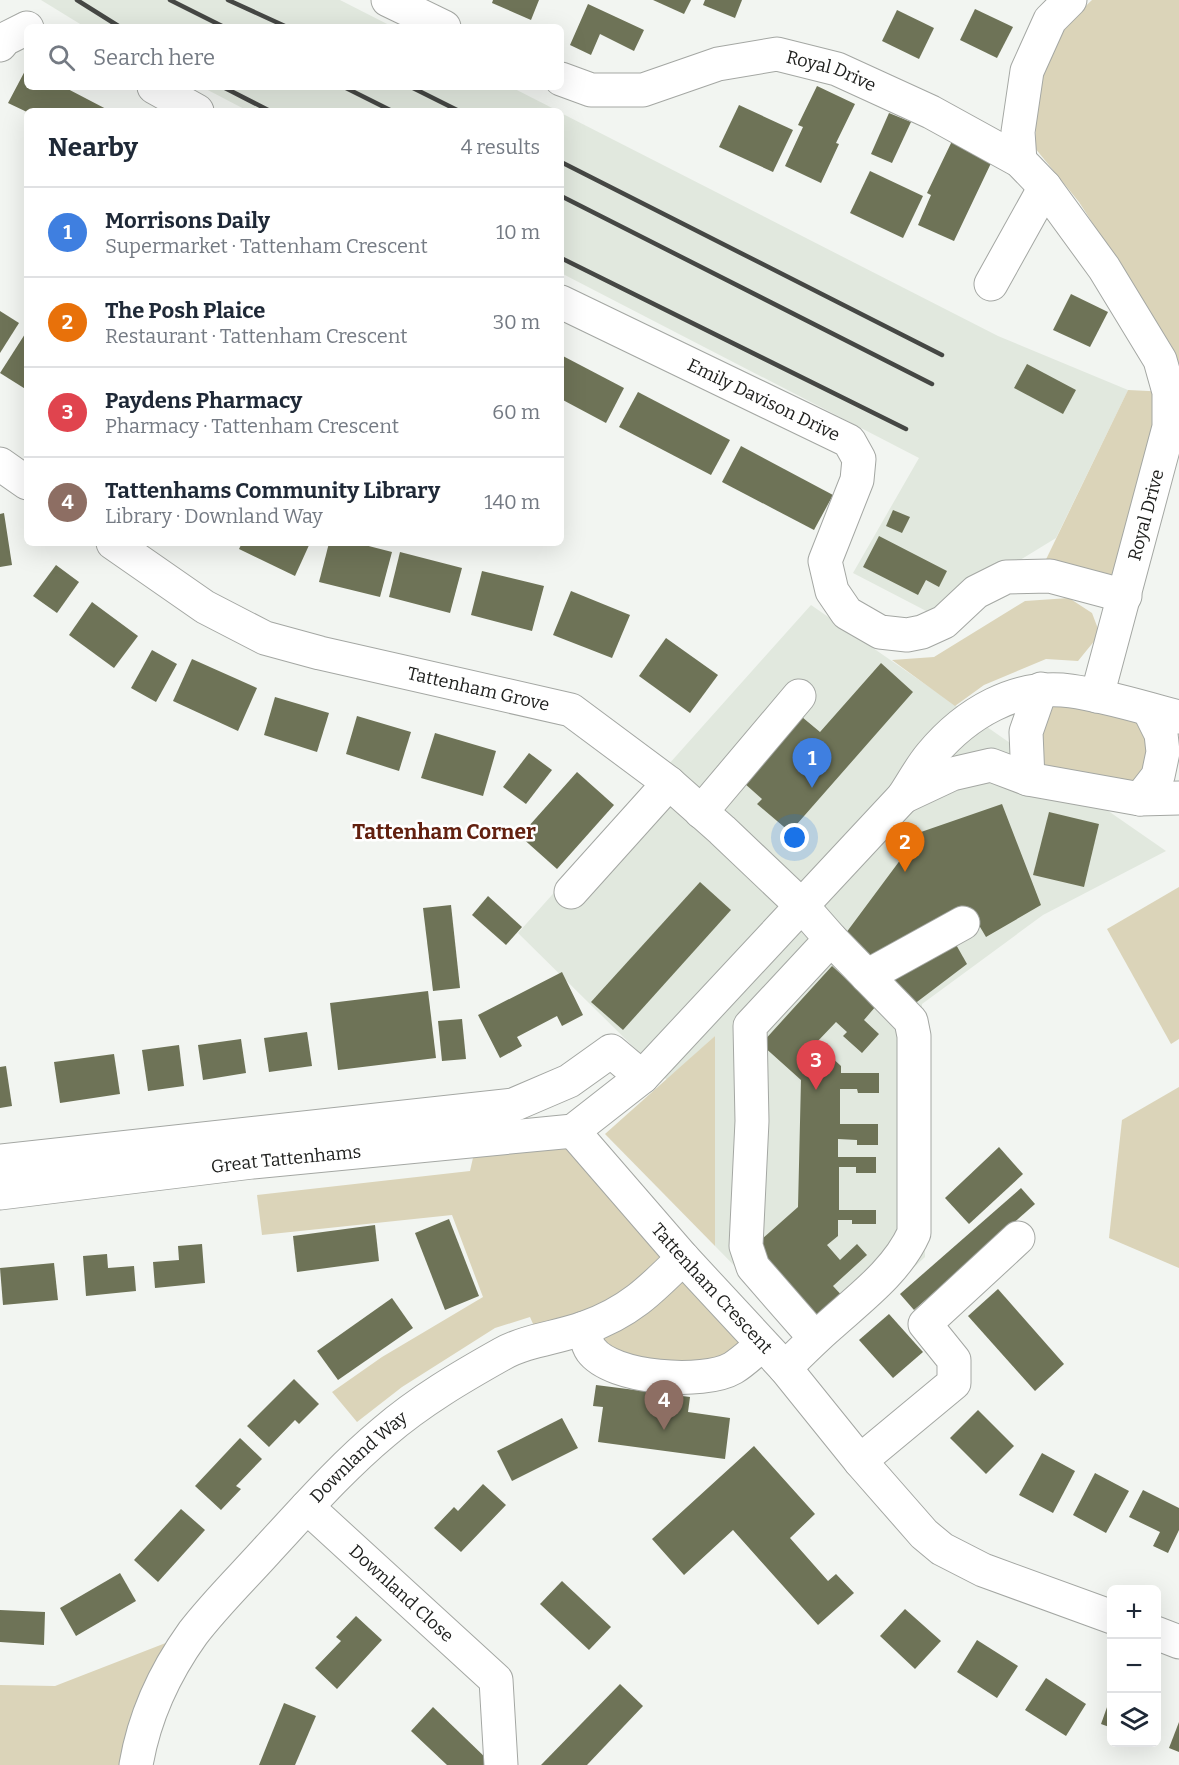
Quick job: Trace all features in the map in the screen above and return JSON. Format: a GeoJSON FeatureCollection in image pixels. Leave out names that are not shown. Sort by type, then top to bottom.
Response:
{"type":"FeatureCollection","features":[{"type":"Feature","properties":{"kind":"street"},"geometry":{"type":"LineString","coordinates":[[388,0],[438,24]]}},
{"type":"Feature","properties":{"kind":"street"},"geometry":{"type":"LineString","coordinates":[[1020,161],[1018,132],[1027,71],[1050,20],[1070,0]]}},
{"type":"Feature","properties":{"kind":"street"},"geometry":{"type":"LineString","coordinates":[[0,45],[5,39],[24,30]]}},
{"type":"Feature","properties":{"kind":"street","name":"Royal Drive"},"geometry":{"type":"LineString","coordinates":[[564,80],[591,90],[643,90],[718,64],[777,54],[837,69],[931,112],[1020,161],[1045,187],[1110,278],[1160,360],[1169,392],[1169,427],[1097,696]]}},
{"type":"Feature","properties":{"kind":"street"},"geometry":{"type":"LineString","coordinates":[[160,90],[192,108]]}},
{"type":"Feature","properties":{"kind":"street"},"geometry":{"type":"LineString","coordinates":[[991,284],[1045,187]]}},
{"type":"Feature","properties":{"kind":"street","name":"Emily Davison Drive"},"geometry":{"type":"LineString","coordinates":[[564,303],[849,441],[859,459],[857,480],[825,561],[832,591],[847,613],[880,632],[907,635],[922,632],[944,621],[976,592],[1006,577],[1050,576],[1125,596]]}},
{"type":"Feature","properties":{"kind":"street"},"geometry":{"type":"LineString","coordinates":[[0,464],[24,481]]}},
{"type":"Feature","properties":{"kind":"street","name":"Tattenham Grove"},"geometry":{"type":"LineString","coordinates":[[117,546],[205,607],[265,638],[331,656],[571,710],[669,783],[802,906]]}},
{"type":"Feature","properties":{"kind":"street"},"geometry":{"type":"LineString","coordinates":[[1028,779],[1026,732],[1041,689]]}},
{"type":"Feature","properties":{"kind":"street"},"geometry":{"type":"LineString","coordinates":[[573,1131],[642,1077],[903,797],[930,755],[967,718],[1000,700],[1041,689],[1071,690],[1164,713],[1161,734],[1163,752],[1158,777],[1140,799]]}},
{"type":"Feature","properties":{"kind":"street"},"geometry":{"type":"LineString","coordinates":[[701,812],[799,696]]}},
{"type":"Feature","properties":{"kind":"street"},"geometry":{"type":"LineString","coordinates":[[903,797],[951,774],[991,765],[1028,779],[1140,799],[1179,798]]}},
{"type":"Feature","properties":{"kind":"street"},"geometry":{"type":"LineString","coordinates":[[571,892],[669,783]]}},
{"type":"Feature","properties":{"kind":"street"},"geometry":{"type":"LineString","coordinates":[[785,1368],[874,1286],[907,1249],[914,1233],[914,1036],[911,1021],[802,906]]}},
{"type":"Feature","properties":{"kind":"street"},"geometry":{"type":"LineString","coordinates":[[867,976],[963,923]]}},
{"type":"Feature","properties":{"kind":"street"},"geometry":{"type":"LineString","coordinates":[[815,1338],[753,1267],[746,1246],[752,1121],[750,1026],[831,939]]}},
{"type":"Feature","properties":{"kind":"street"},"geometry":{"type":"LineString","coordinates":[[0,1161],[513,1105],[569,1081],[611,1051],[642,1077]]}},
{"type":"Feature","properties":{"kind":"street","name":"Great Tattenhams"},"geometry":{"type":"LineString","coordinates":[[0,1193],[252,1162],[573,1131]]}},
{"type":"Feature","properties":{"kind":"street","name":"Tattenham Crescent"},"geometry":{"type":"LineString","coordinates":[[573,1131],[683,1258],[785,1368],[860,1461],[924,1534],[942,1549],[983,1570],[1107,1615]]}},
{"type":"Feature","properties":{"kind":"street"},"geometry":{"type":"LineString","coordinates":[[860,1461],[954,1383],[954,1360],[925,1324],[1018,1238]]}},
{"type":"Feature","properties":{"kind":"street","name":"Downland Way"},"geometry":{"type":"LineString","coordinates":[[136,1765],[147,1717],[170,1669],[194,1632],[344,1468],[384,1431],[416,1407],[505,1352],[584,1328],[623,1311],[646,1294],[683,1258]]}},
{"type":"Feature","properties":{"kind":"street"},"geometry":{"type":"LineString","coordinates":[[584,1328],[591,1350],[608,1364],[634,1373],[690,1377],[714,1374],[732,1369],[762,1345]]}},
{"type":"Feature","properties":{"kind":"street","name":"Downland Close"},"geometry":{"type":"LineString","coordinates":[[307,1507],[496,1680],[501,1765]]}},
{"type":"Feature","properties":{"kind":"street"},"geometry":{"type":"LineString","coordinates":[[1161,1635],[1179,1641]]}},
{"type":"Feature","properties":{"kind":"shaded area"},"geometry":{"type":"Polygon","coordinates":[[[41,0],[340,0],[387,24],[80,24],[41,0]]]}},
{"type":"Feature","properties":{"kind":"shaded area"},"geometry":{"type":"Polygon","coordinates":[[[1092,0],[1179,0],[1179,376],[1171,345],[1079,202],[1035,148],[1038,75],[1068,23],[1092,0]]]}},
{"type":"Feature","properties":{"kind":"shaded area"},"geometry":{"type":"Polygon","coordinates":[[[208,90],[517,90],[552,108],[242,108],[208,90]]]}},
{"type":"Feature","properties":{"kind":"shaded area"},"geometry":{"type":"Polygon","coordinates":[[[564,115],[998,336],[1128,390],[1056,538],[932,614],[853,573],[919,458],[564,275],[564,115]]]}},
{"type":"Feature","properties":{"kind":"shaded area"},"geometry":{"type":"Polygon","coordinates":[[[1128,390],[1169,392],[1125,596],[1038,576],[1128,390]]]}},
{"type":"Feature","properties":{"kind":"shaded area"},"geometry":{"type":"Polygon","coordinates":[[[1069,598],[1092,613],[1100,634],[1078,661],[1046,659],[984,685],[955,706],[892,660],[934,657],[1025,601],[1069,598]]]}},
{"type":"Feature","properties":{"kind":"shaded area"},"geometry":{"type":"Polygon","coordinates":[[[811,605],[1166,851],[1043,915],[922,1004],[925,1257],[821,1354],[715,1246],[715,1036],[667,1080],[518,933],[811,605]]]}},
{"type":"Feature","properties":{"kind":"shaded area"},"geometry":{"type":"Polygon","coordinates":[[[1041,689],[1071,690],[1162,734],[1140,799],[1028,779],[1041,689]]]}},
{"type":"Feature","properties":{"kind":"shaded area"},"geometry":{"type":"Polygon","coordinates":[[[1179,887],[1179,1039],[1171,1044],[1107,929],[1179,887]]]}},
{"type":"Feature","properties":{"kind":"shaded area"},"geometry":{"type":"Polygon","coordinates":[[[715,1036],[715,1246],[605,1134],[715,1036]]]}},
{"type":"Feature","properties":{"kind":"shaded area"},"geometry":{"type":"Polygon","coordinates":[[[1179,1087],[1179,1268],[1109,1238],[1122,1120],[1179,1087]]]}},
{"type":"Feature","properties":{"kind":"shaded area"},"geometry":{"type":"Polygon","coordinates":[[[573,1131],[762,1345],[713,1374],[540,1340],[530,1317],[495,1328],[402,1387],[357,1422],[332,1392],[382,1357],[483,1297],[452,1215],[262,1235],[257,1195],[470,1171],[477,1140],[573,1131]]]}},
{"type":"Feature","properties":{"kind":"shaded area"},"geometry":{"type":"Polygon","coordinates":[[[194,1632],[136,1765],[0,1765],[0,1685],[55,1686],[194,1632]]]}},
{"type":"Feature","properties":{"kind":"building"},"geometry":{"type":"Polygon","coordinates":[[[493,0],[539,0],[531,20],[492,3],[493,0]]]}},
{"type":"Feature","properties":{"kind":"building"},"geometry":{"type":"Polygon","coordinates":[[[653,0],[691,0],[684,14],[653,0]]]}},
{"type":"Feature","properties":{"kind":"building"},"geometry":{"type":"Polygon","coordinates":[[[705,0],[742,0],[735,18],[703,5],[705,0]]]}},
{"type":"Feature","properties":{"kind":"building"},"geometry":{"type":"Polygon","coordinates":[[[588,4],[644,30],[634,51],[600,34],[591,55],[570,45],[588,4]]]}},
{"type":"Feature","properties":{"kind":"building"},"geometry":{"type":"Polygon","coordinates":[[[975,9],[1013,27],[997,58],[960,40],[975,9]]]}},
{"type":"Feature","properties":{"kind":"building"},"geometry":{"type":"Polygon","coordinates":[[[897,10],[934,28],[919,59],[882,41],[897,10]]]}},
{"type":"Feature","properties":{"kind":"building"},"geometry":{"type":"Polygon","coordinates":[[[24,73],[24,90],[70,90],[104,108],[24,108],[24,111],[8,103],[24,73]]]}},
{"type":"Feature","properties":{"kind":"building"},"geometry":{"type":"Polygon","coordinates":[[[817,86],[855,104],[836,143],[839,144],[821,183],[785,166],[803,127],[798,125],[817,86]]]}},
{"type":"Feature","properties":{"kind":"building"},"geometry":{"type":"Polygon","coordinates":[[[739,105],[793,130],[773,172],[719,147],[739,105]]]}},
{"type":"Feature","properties":{"kind":"building"},"geometry":{"type":"Polygon","coordinates":[[[889,113],[911,122],[892,163],[871,154],[889,113]]]}},
{"type":"Feature","properties":{"kind":"building"},"geometry":{"type":"Polygon","coordinates":[[[953,139],[993,159],[954,241],[918,225],[931,195],[927,193],[953,139]]]}},
{"type":"Feature","properties":{"kind":"building"},"geometry":{"type":"Polygon","coordinates":[[[870,171],[923,196],[903,238],[850,213],[870,171]]]}},
{"type":"Feature","properties":{"kind":"building"},"geometry":{"type":"Polygon","coordinates":[[[1071,294],[1108,312],[1090,347],[1053,330],[1071,294]]]}},
{"type":"Feature","properties":{"kind":"building"},"geometry":{"type":"Polygon","coordinates":[[[0,311],[19,323],[0,353],[0,311]]]}},
{"type":"Feature","properties":{"kind":"building"},"geometry":{"type":"Polygon","coordinates":[[[24,336],[24,388],[0,373],[24,336]]]}},
{"type":"Feature","properties":{"kind":"building"},"geometry":{"type":"Polygon","coordinates":[[[564,357],[624,388],[606,423],[564,401],[564,357]]]}},
{"type":"Feature","properties":{"kind":"building"},"geometry":{"type":"Polygon","coordinates":[[[1027,364],[1076,390],[1063,414],[1014,388],[1027,364]]]}},
{"type":"Feature","properties":{"kind":"building"},"geometry":{"type":"Polygon","coordinates":[[[638,392],[730,440],[711,475],[619,427],[638,392]]]}},
{"type":"Feature","properties":{"kind":"building"},"geometry":{"type":"Polygon","coordinates":[[[741,446],[833,495],[814,530],[722,482],[741,446]]]}},
{"type":"Feature","properties":{"kind":"building"},"geometry":{"type":"Polygon","coordinates":[[[893,510],[910,517],[902,533],[886,526],[893,510]]]}},
{"type":"Feature","properties":{"kind":"building"},"geometry":{"type":"Polygon","coordinates":[[[4,513],[12,565],[0,567],[0,514],[4,513]]]}},
{"type":"Feature","properties":{"kind":"building"},"geometry":{"type":"Polygon","coordinates":[[[879,536],[947,571],[939,587],[926,580],[918,595],[863,567],[879,536]]]}},
{"type":"Feature","properties":{"kind":"building"},"geometry":{"type":"Polygon","coordinates":[[[240,546],[309,546],[295,576],[239,549],[240,546]]]}},
{"type":"Feature","properties":{"kind":"building"},"geometry":{"type":"Polygon","coordinates":[[[328,546],[369,546],[392,552],[380,597],[319,582],[328,546]]]}},
{"type":"Feature","properties":{"kind":"building"},"geometry":{"type":"Polygon","coordinates":[[[400,552],[462,568],[450,613],[389,597],[400,552]]]}},
{"type":"Feature","properties":{"kind":"building"},"geometry":{"type":"Polygon","coordinates":[[[56,565],[79,582],[57,613],[33,596],[56,565]]]}},
{"type":"Feature","properties":{"kind":"building"},"geometry":{"type":"Polygon","coordinates":[[[482,571],[544,586],[532,631],[471,615],[482,571]]]}},
{"type":"Feature","properties":{"kind":"building"},"geometry":{"type":"Polygon","coordinates":[[[571,591],[630,615],[612,658],[553,635],[571,591]]]}},
{"type":"Feature","properties":{"kind":"building"},"geometry":{"type":"Polygon","coordinates":[[[92,602],[138,636],[114,668],[69,635],[92,602]]]}},
{"type":"Feature","properties":{"kind":"building"},"geometry":{"type":"Polygon","coordinates":[[[666,638],[718,675],[690,713],[639,676],[666,638]]]}},
{"type":"Feature","properties":{"kind":"building"},"geometry":{"type":"Polygon","coordinates":[[[152,650],[177,664],[156,702],[131,688],[152,650]]]}},
{"type":"Feature","properties":{"kind":"building"},"geometry":{"type":"Polygon","coordinates":[[[192,659],[257,688],[238,731],[173,701],[192,659]]]}},
{"type":"Feature","properties":{"kind":"building"},"geometry":{"type":"Polygon","coordinates":[[[881,663],[913,692],[790,832],[757,804],[762,799],[744,783],[802,717],[820,732],[881,663]]]}},
{"type":"Feature","properties":{"kind":"building"},"geometry":{"type":"Polygon","coordinates":[[[275,697],[329,713],[317,752],[264,735],[275,697]]]}},
{"type":"Feature","properties":{"kind":"building"},"geometry":{"type":"Polygon","coordinates":[[[357,716],[411,732],[399,771],[346,754],[357,716]]]}},
{"type":"Feature","properties":{"kind":"building"},"geometry":{"type":"Polygon","coordinates":[[[435,733],[496,751],[483,796],[421,778],[435,733]]]}},
{"type":"Feature","properties":{"kind":"building"},"geometry":{"type":"Polygon","coordinates":[[[529,753],[552,770],[526,804],[503,787],[529,753]]]}},
{"type":"Feature","properties":{"kind":"building"},"geometry":{"type":"Polygon","coordinates":[[[577,772],[614,805],[557,869],[520,836],[577,772]]]}},
{"type":"Feature","properties":{"kind":"building"},"geometry":{"type":"Polygon","coordinates":[[[1002,804],[1041,905],[986,937],[970,910],[875,964],[843,937],[921,832],[1002,804]]]}},
{"type":"Feature","properties":{"kind":"building"},"geometry":{"type":"Polygon","coordinates":[[[1049,812],[1099,824],[1084,887],[1033,875],[1049,812]]]}},
{"type":"Feature","properties":{"kind":"building"},"geometry":{"type":"Polygon","coordinates":[[[700,882],[731,910],[623,1030],[591,1002],[700,882]]]}},
{"type":"Feature","properties":{"kind":"building"},"geometry":{"type":"Polygon","coordinates":[[[488,896],[522,927],[506,945],[472,915],[488,896]]]}},
{"type":"Feature","properties":{"kind":"building"},"geometry":{"type":"Polygon","coordinates":[[[451,905],[460,988],[433,991],[423,908],[451,905]]]}},
{"type":"Feature","properties":{"kind":"building"},"geometry":{"type":"Polygon","coordinates":[[[950,934],[967,964],[909,1008],[890,970],[950,934]]]}},
{"type":"Feature","properties":{"kind":"building"},"geometry":{"type":"Polygon","coordinates":[[[832,966],[876,1006],[864,1020],[879,1034],[862,1053],[843,1036],[847,1032],[836,1022],[816,1043],[841,1066],[841,1073],[879,1073],[879,1093],[858,1093],[857,1089],[840,1089],[840,1124],[878,1124],[878,1145],[857,1145],[857,1140],[838,1139],[838,1157],[876,1157],[876,1173],[856,1173],[856,1167],[839,1167],[839,1210],[876,1210],[876,1224],[852,1224],[852,1220],[838,1220],[838,1236],[827,1245],[840,1260],[857,1244],[867,1255],[833,1286],[846,1300],[820,1323],[753,1247],[798,1207],[801,1080],[761,1044],[832,966]]]}},
{"type":"Feature","properties":{"kind":"building"},"geometry":{"type":"Polygon","coordinates":[[[562,972],[583,1015],[562,1026],[557,1016],[517,1037],[522,1046],[500,1058],[478,1015],[562,972]]]}},
{"type":"Feature","properties":{"kind":"building"},"geometry":{"type":"Polygon","coordinates":[[[428,991],[436,1058],[338,1070],[330,1003],[428,991]]]}},
{"type":"Feature","properties":{"kind":"building"},"geometry":{"type":"Polygon","coordinates":[[[462,1019],[466,1059],[442,1061],[438,1021],[462,1019]]]}},
{"type":"Feature","properties":{"kind":"building"},"geometry":{"type":"Polygon","coordinates":[[[307,1032],[312,1066],[269,1072],[264,1038],[307,1032]]]}},
{"type":"Feature","properties":{"kind":"building"},"geometry":{"type":"Polygon","coordinates":[[[241,1039],[246,1073],[203,1080],[198,1045],[241,1039]]]}},
{"type":"Feature","properties":{"kind":"building"},"geometry":{"type":"Polygon","coordinates":[[[179,1045],[184,1086],[148,1091],[142,1050],[179,1045]]]}},
{"type":"Feature","properties":{"kind":"building"},"geometry":{"type":"Polygon","coordinates":[[[114,1054],[120,1094],[60,1103],[54,1062],[114,1054]]]}},
{"type":"Feature","properties":{"kind":"building"},"geometry":{"type":"Polygon","coordinates":[[[6,1066],[12,1106],[0,1108],[0,1067],[6,1066]]]}},
{"type":"Feature","properties":{"kind":"building"},"geometry":{"type":"Polygon","coordinates":[[[999,1147],[1023,1174],[969,1224],[945,1198],[999,1147]]]}},
{"type":"Feature","properties":{"kind":"building"},"geometry":{"type":"Polygon","coordinates":[[[1021,1188],[1035,1204],[914,1310],[900,1294],[1021,1188]]]}},
{"type":"Feature","properties":{"kind":"building"},"geometry":{"type":"Polygon","coordinates":[[[449,1219],[479,1296],[445,1310],[415,1233],[449,1219]]]}},
{"type":"Feature","properties":{"kind":"building"},"geometry":{"type":"Polygon","coordinates":[[[375,1225],[379,1261],[297,1272],[293,1236],[375,1225]]]}},
{"type":"Feature","properties":{"kind":"building"},"geometry":{"type":"Polygon","coordinates":[[[202,1244],[205,1283],[155,1288],[153,1262],[179,1260],[178,1246],[202,1244]]]}},
{"type":"Feature","properties":{"kind":"building"},"geometry":{"type":"Polygon","coordinates":[[[107,1254],[108,1268],[134,1266],[136,1291],[86,1296],[83,1256],[107,1254]]]}},
{"type":"Feature","properties":{"kind":"building"},"geometry":{"type":"Polygon","coordinates":[[[54,1263],[58,1300],[3,1305],[0,1268],[54,1263]]]}},
{"type":"Feature","properties":{"kind":"building"},"geometry":{"type":"Polygon","coordinates":[[[998,1289],[1064,1364],[1035,1391],[968,1316],[998,1289]]]}},
{"type":"Feature","properties":{"kind":"building"},"geometry":{"type":"Polygon","coordinates":[[[392,1298],[413,1328],[338,1380],[317,1351],[392,1298]]]}},
{"type":"Feature","properties":{"kind":"building"},"geometry":{"type":"Polygon","coordinates":[[[889,1314],[923,1352],[893,1378],[859,1340],[889,1314]]]}},
{"type":"Feature","properties":{"kind":"building"},"geometry":{"type":"Polygon","coordinates":[[[294,1379],[319,1404],[299,1424],[295,1420],[269,1447],[247,1426],[294,1379]]]}},
{"type":"Feature","properties":{"kind":"building"},"geometry":{"type":"Polygon","coordinates":[[[596,1385],[690,1397],[688,1412],[730,1418],[725,1459],[598,1442],[603,1407],[593,1406],[596,1385]]]}},
{"type":"Feature","properties":{"kind":"building"},"geometry":{"type":"Polygon","coordinates":[[[978,1410],[1014,1446],[986,1474],[950,1438],[978,1410]]]}},
{"type":"Feature","properties":{"kind":"building"},"geometry":{"type":"Polygon","coordinates":[[[562,1418],[578,1448],[512,1481],[497,1451],[562,1418]]]}},
{"type":"Feature","properties":{"kind":"building"},"geometry":{"type":"Polygon","coordinates":[[[240,1438],[262,1459],[236,1486],[241,1489],[221,1510],[195,1486],[240,1438]]]}},
{"type":"Feature","properties":{"kind":"building"},"geometry":{"type":"Polygon","coordinates":[[[754,1446],[815,1514],[790,1538],[828,1581],[836,1574],[854,1593],[818,1625],[733,1530],[684,1575],[652,1539],[754,1446]]]}},
{"type":"Feature","properties":{"kind":"building"},"geometry":{"type":"Polygon","coordinates":[[[1042,1453],[1075,1471],[1053,1513],[1019,1495],[1042,1453]]]}},
{"type":"Feature","properties":{"kind":"building"},"geometry":{"type":"Polygon","coordinates":[[[1095,1473],[1129,1491],[1106,1533],[1073,1515],[1095,1473]]]}},
{"type":"Feature","properties":{"kind":"building"},"geometry":{"type":"Polygon","coordinates":[[[483,1484],[506,1505],[461,1552],[434,1528],[454,1507],[458,1511],[483,1484]]]}},
{"type":"Feature","properties":{"kind":"building"},"geometry":{"type":"Polygon","coordinates":[[[1143,1490],[1179,1508],[1179,1530],[1168,1553],[1153,1546],[1160,1532],[1129,1517],[1143,1490]]]}},
{"type":"Feature","properties":{"kind":"building"},"geometry":{"type":"Polygon","coordinates":[[[181,1509],[205,1530],[158,1582],[134,1560],[181,1509]]]}},
{"type":"Feature","properties":{"kind":"building"},"geometry":{"type":"Polygon","coordinates":[[[120,1573],[136,1601],[76,1636],[60,1608],[120,1573]]]}},
{"type":"Feature","properties":{"kind":"building"},"geometry":{"type":"Polygon","coordinates":[[[562,1581],[611,1627],[589,1650],[540,1604],[562,1581]]]}},
{"type":"Feature","properties":{"kind":"building"},"geometry":{"type":"Polygon","coordinates":[[[905,1609],[941,1641],[915,1669],[880,1636],[905,1609]]]}},
{"type":"Feature","properties":{"kind":"building"},"geometry":{"type":"Polygon","coordinates":[[[0,1610],[45,1612],[44,1645],[0,1642],[0,1610]]]}},
{"type":"Feature","properties":{"kind":"building"},"geometry":{"type":"Polygon","coordinates":[[[356,1616],[382,1640],[337,1689],[315,1668],[341,1641],[336,1637],[356,1616]]]}},
{"type":"Feature","properties":{"kind":"building"},"geometry":{"type":"Polygon","coordinates":[[[977,1640],[1018,1666],[997,1698],[957,1672],[977,1640]]]}},
{"type":"Feature","properties":{"kind":"building"},"geometry":{"type":"Polygon","coordinates":[[[1046,1678],[1086,1704],[1066,1736],[1025,1710],[1046,1678]]]}},
{"type":"Feature","properties":{"kind":"building"},"geometry":{"type":"Polygon","coordinates":[[[620,1684],[643,1706],[587,1765],[541,1765],[620,1684]]]}},
{"type":"Feature","properties":{"kind":"building"},"geometry":{"type":"Polygon","coordinates":[[[284,1703],[316,1716],[295,1765],[259,1765],[284,1703]]]}},
{"type":"Feature","properties":{"kind":"building"},"geometry":{"type":"Polygon","coordinates":[[[433,1707],[489,1761],[485,1765],[447,1765],[411,1731],[433,1707]]]}},
{"type":"Feature","properties":{"kind":"building"},"geometry":{"type":"Polygon","coordinates":[[[1107,1707],[1107,1726],[1101,1724],[1107,1707]]]}},
{"type":"Feature","properties":{"kind":"building"},"geometry":{"type":"Polygon","coordinates":[[[1179,1722],[1179,1752],[1169,1748],[1179,1722]]]}},
{"type":"Feature","properties":{"kind":"railway"},"geometry":{"type":"LineString","coordinates":[[77,0],[115,24]]}},
{"type":"Feature","properties":{"kind":"railway"},"geometry":{"type":"LineString","coordinates":[[170,0],[218,24]]}},
{"type":"Feature","properties":{"kind":"railway"},"geometry":{"type":"LineString","coordinates":[[228,0],[280,24]]}},
{"type":"Feature","properties":{"kind":"railway"},"geometry":{"type":"LineString","coordinates":[[229,90],[264,108]]}},
{"type":"Feature","properties":{"kind":"railway"},"geometry":{"type":"LineString","coordinates":[[350,90],[386,108]]}},
{"type":"Feature","properties":{"kind":"railway"},"geometry":{"type":"LineString","coordinates":[[417,90],[453,108]]}},
{"type":"Feature","properties":{"kind":"railway"},"geometry":{"type":"LineString","coordinates":[[564,164],[942,355]]}},
{"type":"Feature","properties":{"kind":"railway"},"geometry":{"type":"LineString","coordinates":[[564,198],[932,384]]}},
{"type":"Feature","properties":{"kind":"railway"},"geometry":{"type":"LineString","coordinates":[[564,259],[906,429]]}},
{"type":"Feature","properties":{"kind":"place","name":"Morrisons Daily"},"geometry":{"type":"Point","coordinates":[812,788]}},
{"type":"Feature","properties":{"kind":"place","name":"The Posh Plaice"},"geometry":{"type":"Point","coordinates":[905,872]}},
{"type":"Feature","properties":{"kind":"place","name":"Paydens Pharmacy"},"geometry":{"type":"Point","coordinates":[816,1090]}},
{"type":"Feature","properties":{"kind":"place","name":"Tattenhams Community Library"},"geometry":{"type":"Point","coordinates":[664,1430]}},
{"type":"Feature","properties":{"kind":"district","name":"Tattenham Corner"},"geometry":{"type":"Point","coordinates":[444,832]}}]}
